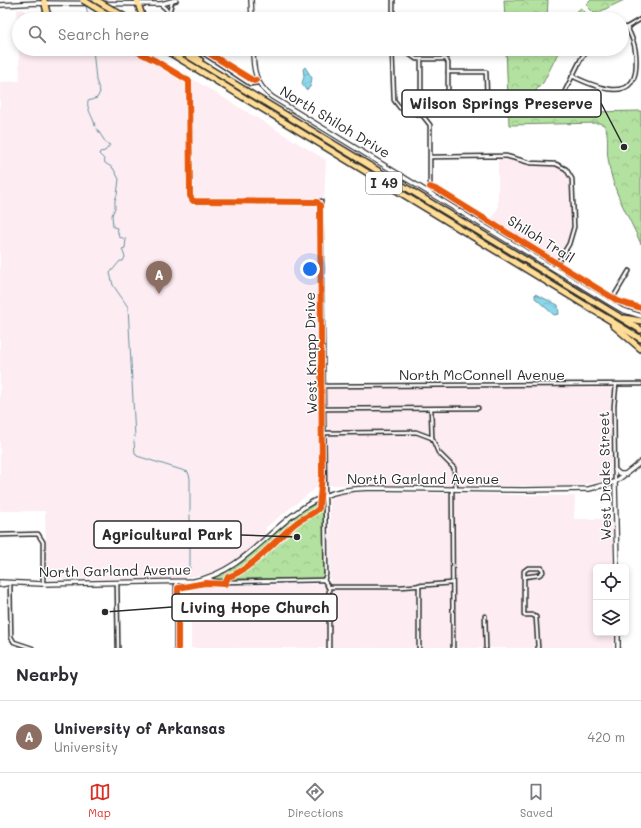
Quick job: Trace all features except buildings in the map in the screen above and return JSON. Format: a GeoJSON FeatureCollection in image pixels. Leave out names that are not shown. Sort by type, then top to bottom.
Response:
{"type":"FeatureCollection","features":[{"type":"Feature","properties":{"kind":"highway"},"geometry":{"type":"LineString","coordinates":[[83,0],[103,12]]}},
{"type":"Feature","properties":{"kind":"highway"},"geometry":{"type":"LineString","coordinates":[[96,0],[116,12]]}},
{"type":"Feature","properties":{"kind":"highway"},"geometry":{"type":"LineString","coordinates":[[44,1],[47,12]]}},
{"type":"Feature","properties":{"kind":"highway"},"geometry":{"type":"LineString","coordinates":[[137,2],[141,12]]}},
{"type":"Feature","properties":{"kind":"highway","name":"I 49"},"geometry":{"type":"LineString","coordinates":[[175,56],[641,340]]}},
{"type":"Feature","properties":{"kind":"highway","name":"I 49"},"geometry":{"type":"LineString","coordinates":[[189,56],[641,330]]}},
{"type":"Feature","properties":{"kind":"highway"},"geometry":{"type":"LineString","coordinates":[[195,56],[210,69]]}},
{"type":"Feature","properties":{"kind":"highway"},"geometry":{"type":"LineString","coordinates":[[605,318],[641,349]]}},
{"type":"Feature","properties":{"kind":"highway"},"geometry":{"type":"LineString","coordinates":[[621,318],[641,321]]}},
{"type":"Feature","properties":{"kind":"street"},"geometry":{"type":"LineString","coordinates":[[251,0],[252,12]]}},
{"type":"Feature","properties":{"kind":"street"},"geometry":{"type":"LineString","coordinates":[[393,0],[393,12]]}},
{"type":"Feature","properties":{"kind":"street"},"geometry":{"type":"LineString","coordinates":[[0,5],[44,1],[137,2],[160,4],[174,1]]}},
{"type":"Feature","properties":{"kind":"street"},"geometry":{"type":"LineString","coordinates":[[169,12],[174,1]]}},
{"type":"Feature","properties":{"kind":"street"},"geometry":{"type":"LineString","coordinates":[[160,4],[166,12]]}},
{"type":"Feature","properties":{"kind":"street"},"geometry":{"type":"LineString","coordinates":[[629,26],[641,19]]}},
{"type":"Feature","properties":{"kind":"street"},"geometry":{"type":"LineString","coordinates":[[572,76],[599,89],[617,89],[628,86],[634,78],[637,52],[629,31]]}},
{"type":"Feature","properties":{"kind":"street"},"geometry":{"type":"LineString","coordinates":[[208,56],[250,84],[258,83]]}},
{"type":"Feature","properties":{"kind":"street","name":"North Shiloh Drive"},"geometry":{"type":"LineString","coordinates":[[252,56],[253,70],[258,83],[272,97],[610,303],[627,312],[641,316]]}},
{"type":"Feature","properties":{"kind":"street"},"geometry":{"type":"LineString","coordinates":[[392,56],[394,100],[400,108],[421,114],[428,121],[431,130],[430,186],[428,191]]}},
{"type":"Feature","properties":{"kind":"street"},"geometry":{"type":"LineString","coordinates":[[412,56],[421,59],[445,59],[448,63],[448,101]]}},
{"type":"Feature","properties":{"kind":"street"},"geometry":{"type":"LineString","coordinates":[[565,91],[583,56]]}},
{"type":"Feature","properties":{"kind":"street"},"geometry":{"type":"LineString","coordinates":[[421,59],[421,108],[433,107],[448,101],[488,99],[487,73],[484,71],[448,72]]}},
{"type":"Feature","properties":{"kind":"street"},"geometry":{"type":"LineString","coordinates":[[464,101],[464,112]]}},
{"type":"Feature","properties":{"kind":"street"},"geometry":{"type":"LineString","coordinates":[[431,157],[510,156],[526,162],[556,164],[566,169],[572,179],[574,227],[569,244],[554,269]]}},
{"type":"Feature","properties":{"kind":"street","name":"West Knapp Drive"},"geometry":{"type":"LineString","coordinates":[[321,201],[323,409],[326,496],[326,575],[324,580]]}},
{"type":"Feature","properties":{"kind":"street"},"geometry":{"type":"LineString","coordinates":[[610,303],[629,271]]}},
{"type":"Feature","properties":{"kind":"street","name":"North McConnell Avenue"},"geometry":{"type":"LineString","coordinates":[[323,386],[641,384]]}},
{"type":"Feature","properties":{"kind":"street","name":"West Drake Street"},"geometry":{"type":"LineString","coordinates":[[616,385],[614,406],[617,564]]}},
{"type":"Feature","properties":{"kind":"street"},"geometry":{"type":"LineString","coordinates":[[323,409],[478,408]]}},
{"type":"Feature","properties":{"kind":"street"},"geometry":{"type":"LineString","coordinates":[[431,409],[432,438],[438,452],[454,468],[452,648]]}},
{"type":"Feature","properties":{"kind":"street"},"geometry":{"type":"LineString","coordinates":[[324,433],[416,432],[432,438]]}},
{"type":"Feature","properties":{"kind":"street","name":"North Garland Avenue"},"geometry":{"type":"LineString","coordinates":[[0,582],[43,584],[194,581],[208,578],[238,563],[298,512],[326,496],[354,488],[597,488],[615,482],[628,474],[641,462]]}},
{"type":"Feature","properties":{"kind":"street"},"geometry":{"type":"LineString","coordinates":[[615,470],[620,474],[628,474]]}},
{"type":"Feature","properties":{"kind":"street"},"geometry":{"type":"LineString","coordinates":[[0,535],[38,534],[40,536],[43,542],[43,584]]}},
{"type":"Feature","properties":{"kind":"street"},"geometry":{"type":"LineString","coordinates":[[524,577],[539,576],[543,572],[542,568],[528,568],[524,571],[524,577],[524,615],[532,615],[536,617],[538,648]]}},
{"type":"Feature","properties":{"kind":"street"},"geometry":{"type":"LineString","coordinates":[[208,578],[214,581],[226,582],[324,580],[328,587],[328,648]]}},
{"type":"Feature","properties":{"kind":"street"},"geometry":{"type":"LineString","coordinates":[[176,582],[176,648]]}},
{"type":"Feature","properties":{"kind":"street"},"geometry":{"type":"LineString","coordinates":[[10,583],[12,639],[18,644],[32,648]]}},
{"type":"Feature","properties":{"kind":"street","name":"North Garland Avenue"},"geometry":{"type":"LineString","coordinates":[[0,585],[10,583]]}},
{"type":"Feature","properties":{"kind":"street"},"geometry":{"type":"LineString","coordinates":[[117,583],[118,648]]}},
{"type":"Feature","properties":{"kind":"street"},"geometry":{"type":"LineString","coordinates":[[328,587],[401,587],[452,583]]}},
{"type":"Feature","properties":{"kind":"street"},"geometry":{"type":"LineString","coordinates":[[419,585],[419,648]]}},
{"type":"Feature","properties":{"kind":"street"},"geometry":{"type":"LineString","coordinates":[[485,616],[486,648]]}},
{"type":"Feature","properties":{"kind":"street"},"geometry":{"type":"LineString","coordinates":[[618,636],[618,648]]}},
{"type":"Feature","properties":{"kind":"shaded area"},"geometry":{"type":"Polygon","coordinates":[[[17,9],[23,9],[25,12],[17,12],[17,9]]]}},
{"type":"Feature","properties":{"kind":"shaded area"},"geometry":{"type":"Polygon","coordinates":[[[19,56],[155,56],[326,160],[324,201],[318,201],[319,387],[611,387],[611,476],[605,481],[575,486],[320,485],[266,527],[265,535],[240,557],[207,574],[179,578],[47,579],[45,511],[0,511],[0,82],[20,81],[19,56]]]}},
{"type":"Feature","properties":{"kind":"shaded area"},"geometry":{"type":"Polygon","coordinates":[[[498,156],[506,156],[526,162],[552,163],[566,169],[572,179],[574,221],[571,238],[558,264],[490,222],[498,208],[498,156]]]}},
{"type":"Feature","properties":{"kind":"shaded area"},"geometry":{"type":"Polygon","coordinates":[[[365,492],[575,496],[574,519],[613,519],[613,564],[593,564],[593,636],[614,636],[614,648],[191,648],[191,586],[330,584],[330,500],[340,494],[365,492]]]}},
{"type":"Feature","properties":{"kind":"green space"},"geometry":{"type":"Polygon","coordinates":[[[504,0],[548,0],[547,12],[505,12],[504,0]]]}},
{"type":"Feature","properties":{"kind":"green space"},"geometry":{"type":"Polygon","coordinates":[[[591,0],[624,0],[599,12],[593,12],[586,5],[591,0]]]}},
{"type":"Feature","properties":{"kind":"green space"},"geometry":{"type":"Polygon","coordinates":[[[581,8],[585,12],[576,12],[581,8]]]}},
{"type":"Feature","properties":{"kind":"green space"},"geometry":{"type":"Polygon","coordinates":[[[506,56],[556,56],[543,83],[536,90],[536,113],[641,111],[641,244],[613,182],[608,154],[607,132],[604,125],[599,123],[509,125],[506,56]]]}},
{"type":"Feature","properties":{"kind":"green space"},"geometry":{"type":"Polygon","coordinates":[[[324,498],[325,567],[323,578],[212,579],[239,564],[298,514],[324,498]]]}},
{"type":"Feature","properties":{"kind":"water"},"geometry":{"type":"Polygon","coordinates":[[[305,67],[312,78],[310,87],[306,90],[302,84],[304,76],[303,69],[305,67]]]}},
{"type":"Feature","properties":{"kind":"water"},"geometry":{"type":"Polygon","coordinates":[[[535,294],[558,305],[559,314],[554,315],[535,298],[535,294]]]}},
{"type":"Feature","properties":{"kind":"waterway"},"geometry":{"type":"LineString","coordinates":[[86,6],[87,12]]}},
{"type":"Feature","properties":{"kind":"waterway"},"geometry":{"type":"LineString","coordinates":[[94,56],[96,80],[100,92],[97,98],[88,101],[88,104],[95,126]]}},
{"type":"Feature","properties":{"kind":"waterway"},"geometry":{"type":"LineString","coordinates":[[97,129],[106,143],[110,145],[105,151],[100,152],[99,154],[104,159],[105,163],[113,168],[119,179],[115,208],[112,215],[113,227],[117,228],[119,237],[126,239],[125,248],[122,249],[125,257],[123,261],[120,261],[110,273],[113,285],[128,307],[135,437]]}},
{"type":"Feature","properties":{"kind":"waterway"},"geometry":{"type":"LineString","coordinates":[[134,441],[135,453],[137,456],[188,472],[190,478],[190,512]]}},
{"type":"Feature","properties":{"kind":"waterway"},"geometry":{"type":"LineString","coordinates":[[190,515],[190,568]]}},
{"type":"Feature","properties":{"kind":"cycle path"},"geometry":{"type":"LineString","coordinates":[[146,56],[189,81],[190,196],[193,201],[317,202],[320,205],[322,476],[319,508],[296,523],[245,568],[228,577],[225,584],[205,583],[178,588],[178,648]]}},
{"type":"Feature","properties":{"kind":"cycle path"},"geometry":{"type":"LineString","coordinates":[[213,56],[254,81],[256,80]]}},
{"type":"Feature","properties":{"kind":"cycle path","name":"Shiloh Trail"},"geometry":{"type":"LineString","coordinates":[[430,187],[438,190],[618,301],[641,308]]}},
{"type":"Feature","properties":{"kind":"place","name":"Wilson Springs Preserve"},"geometry":{"type":"Point","coordinates":[624,147]}},
{"type":"Feature","properties":{"kind":"place","name":"University of Arkansas"},"geometry":{"type":"Point","coordinates":[159,294]}},
{"type":"Feature","properties":{"kind":"place","name":"Agricultural Park"},"geometry":{"type":"Point","coordinates":[297,537]}},
{"type":"Feature","properties":{"kind":"place","name":"Living Hope Church"},"geometry":{"type":"Point","coordinates":[105,612]}}]}
